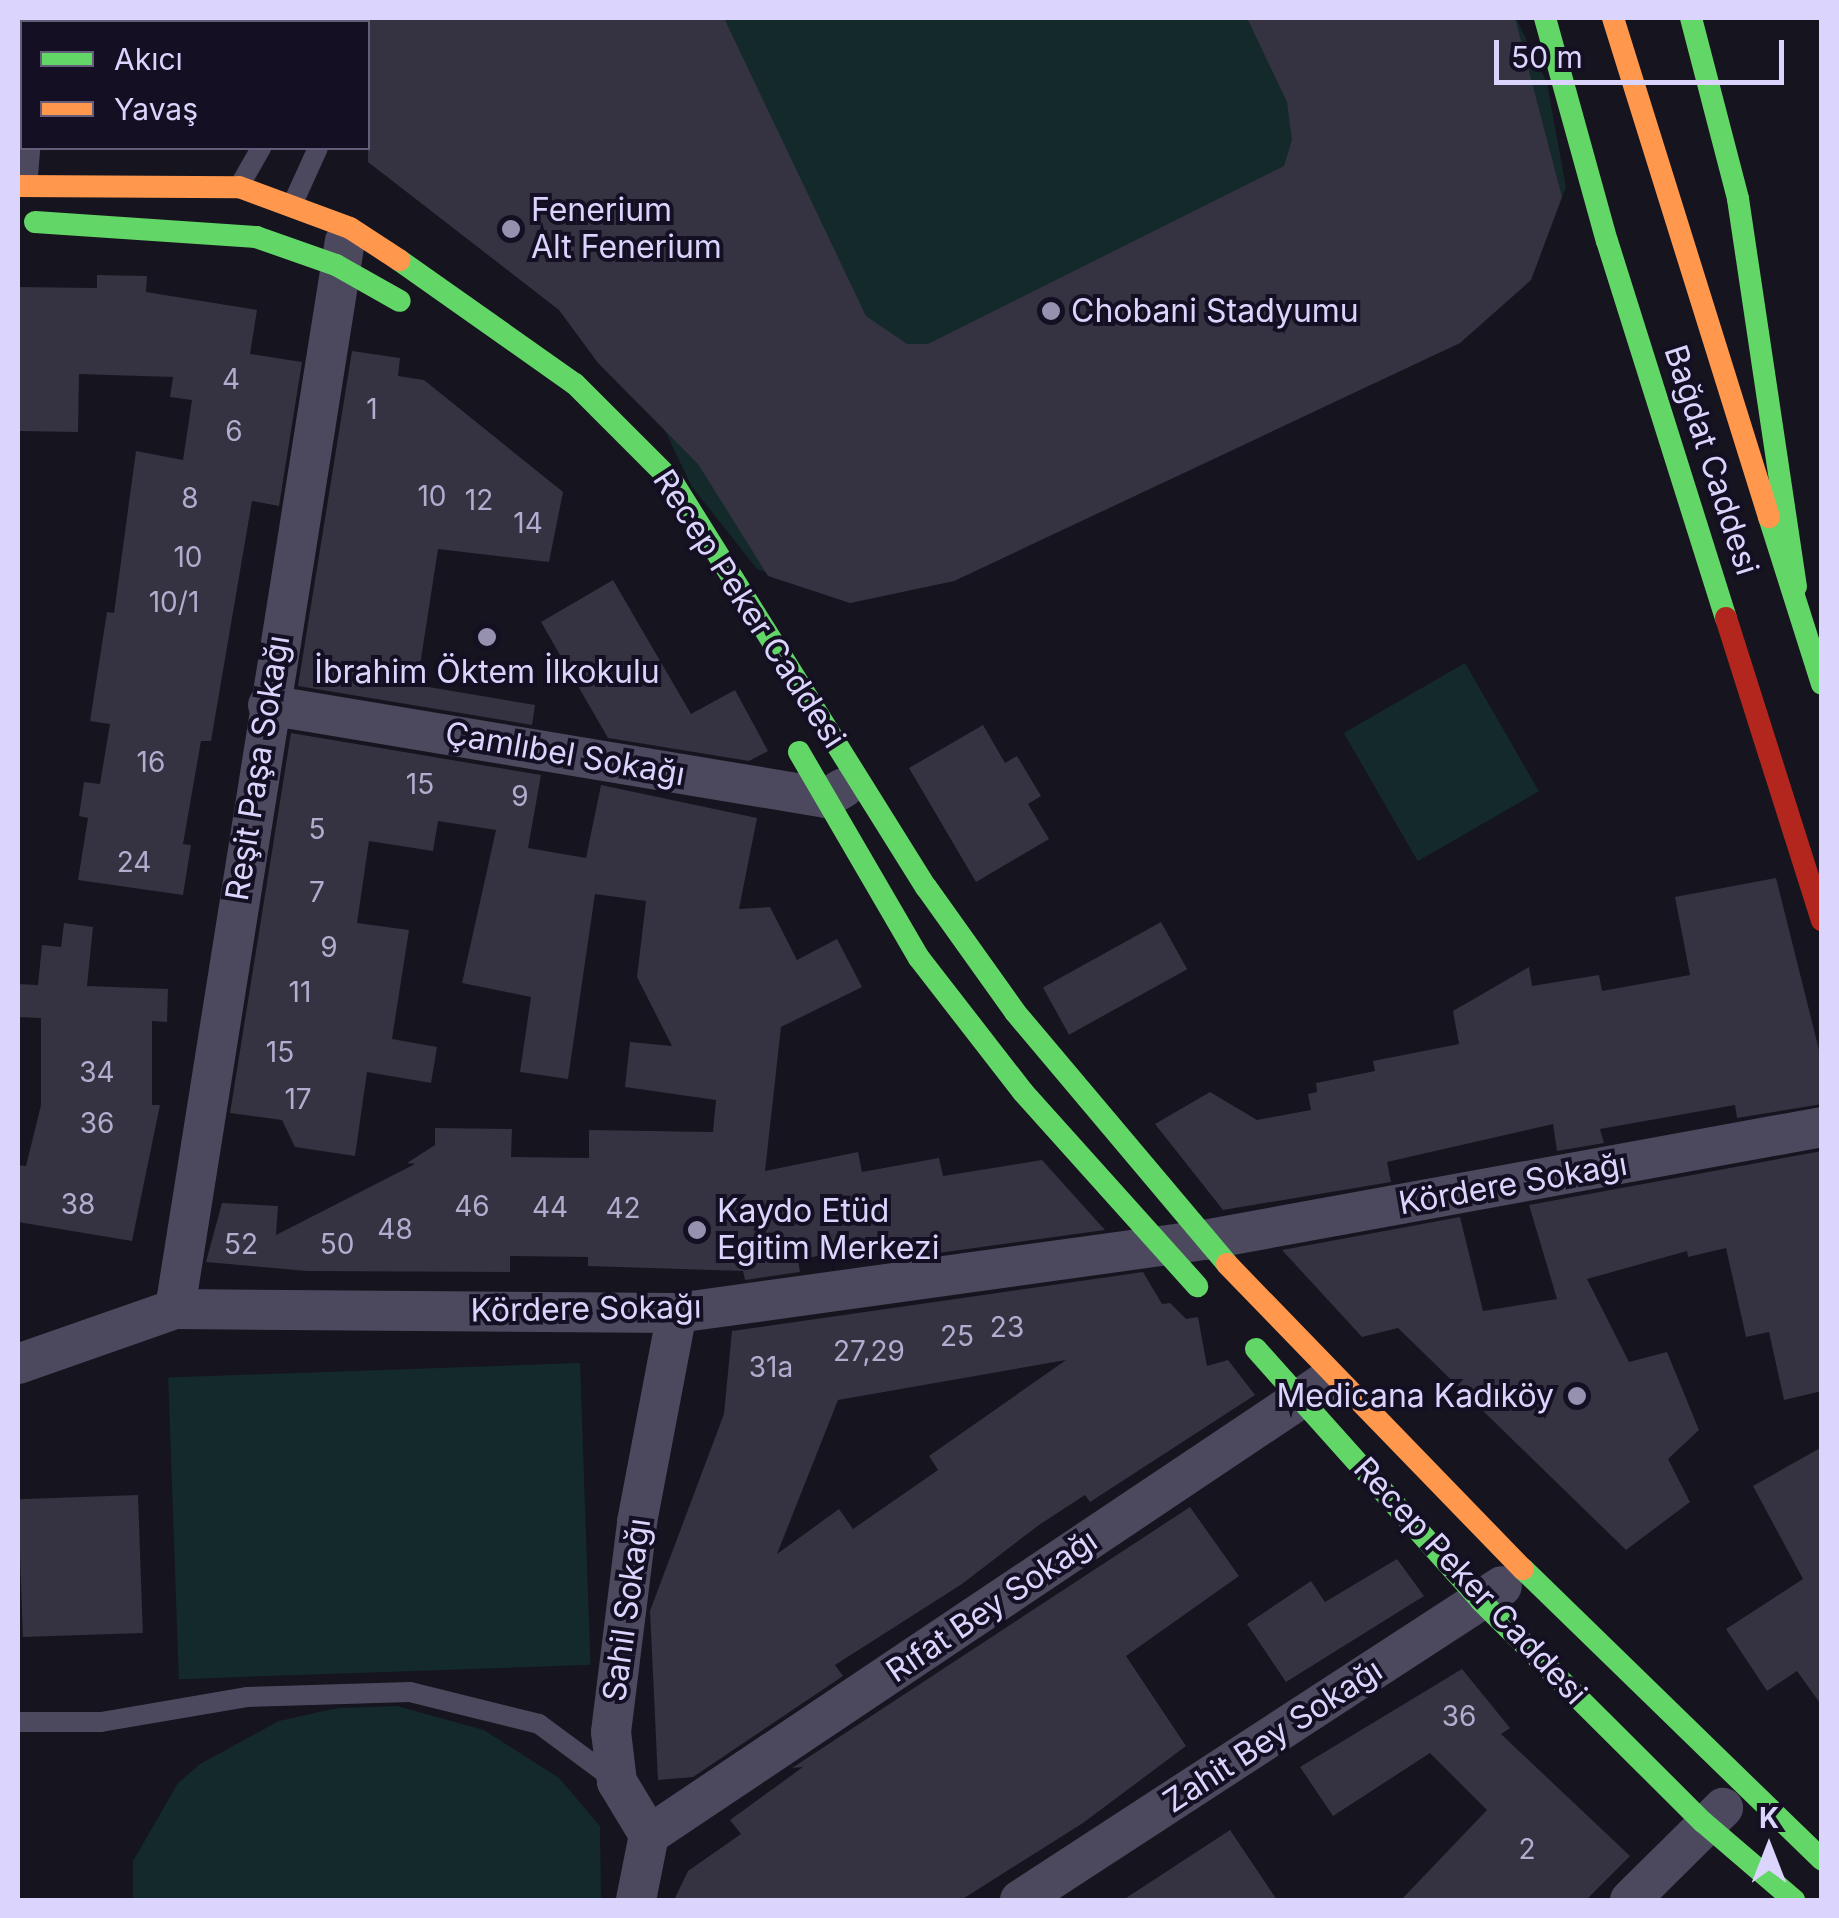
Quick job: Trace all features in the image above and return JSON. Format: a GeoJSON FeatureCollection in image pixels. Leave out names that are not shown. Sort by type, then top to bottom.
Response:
{"type":"FeatureCollection","features":[{"type":"Feature","properties":{"kind":"main road","name":"Bağdat Caddesi"},"geometry":{"type":"LineString","coordinates":[[1544,18],[1613,259],[1822,920]]}},
{"type":"Feature","properties":{"kind":"main road","name":"Bağdat Caddesi"},"geometry":{"type":"LineString","coordinates":[[1613,18],[1809,583],[1822,684]]}},
{"type":"Feature","properties":{"kind":"main road"},"geometry":{"type":"LineString","coordinates":[[1692,18],[1738,200],[1809,583]]}},
{"type":"Feature","properties":{"kind":"main road","name":"Recep Peker Caddesi"},"geometry":{"type":"LineString","coordinates":[[18,186],[238,187],[292,204],[422,314]]}},
{"type":"Feature","properties":{"kind":"main road","name":"Recep Peker Caddesi"},"geometry":{"type":"LineString","coordinates":[[18,222],[182,227],[343,247],[483,314],[575,384],[672,480],[842,788],[919,958],[1023,1092],[1212,1302]]}},
{"type":"Feature","properties":{"kind":"main road"},"geometry":{"type":"LineString","coordinates":[[457,333],[520,377]]}},
{"type":"Feature","properties":{"kind":"main road","name":"Recep Peker Caddesi"},"geometry":{"type":"LineString","coordinates":[[590,436],[642,487]]}},
{"type":"Feature","properties":{"kind":"main road","name":"Recep Peker Caddesi"},"geometry":{"type":"LineString","coordinates":[[786,729],[842,788],[1015,1012],[1204,1240],[1481,1601],[1704,1822],[1794,1900]]}},
{"type":"Feature","properties":{"kind":"main road","name":"Recep Peker Caddesi"},"geometry":{"type":"LineString","coordinates":[[1238,1330],[1318,1387],[1524,1570],[1822,1860]]}},
{"type":"Feature","properties":{"kind":"street"},"geometry":{"type":"LineString","coordinates":[[18,176],[20,150]]}},
{"type":"Feature","properties":{"kind":"street","name":"Reşit Paşa Sokağı"},"geometry":{"type":"LineString","coordinates":[[175,1309],[343,247]]}},
{"type":"Feature","properties":{"kind":"street","name":"Çamlıbel Sokağı"},"geometry":{"type":"LineString","coordinates":[[268,704],[842,788]]}},
{"type":"Feature","properties":{"kind":"street","name":"Kördere Sokağı"},"geometry":{"type":"LineString","coordinates":[[1204,1240],[1822,1127]]}},
{"type":"Feature","properties":{"kind":"street"},"geometry":{"type":"LineString","coordinates":[[1160,1246],[1204,1240]]}},
{"type":"Feature","properties":{"kind":"street","name":"Kördere Sokağı"},"geometry":{"type":"LineString","coordinates":[[18,1364],[175,1309],[677,1313],[1160,1246]]}},
{"type":"Feature","properties":{"kind":"street","name":"Sahil Sokağı"},"geometry":{"type":"LineString","coordinates":[[649,1835],[618,1782],[611,1732],[677,1313]]}},
{"type":"Feature","properties":{"kind":"street","name":"Rıfat Bey Sokağı"},"geometry":{"type":"LineString","coordinates":[[649,1835],[1318,1387]]}},
{"type":"Feature","properties":{"kind":"street","name":"Zahit Bey Sokağı"},"geometry":{"type":"LineString","coordinates":[[1020,1900],[1524,1570]]}},
{"type":"Feature","properties":{"kind":"street"},"geometry":{"type":"LineString","coordinates":[[1630,1900],[1704,1822],[1751,1788]]}},
{"type":"Feature","properties":{"kind":"street"},"geometry":{"type":"LineString","coordinates":[[636,1900],[649,1835]]}},
{"type":"Feature","properties":{"kind":"lane"},"geometry":{"type":"LineString","coordinates":[[238,187],[260,150]]}},
{"type":"Feature","properties":{"kind":"lane"},"geometry":{"type":"LineString","coordinates":[[292,204],[317,150]]}},
{"type":"Feature","properties":{"kind":"lane"},"geometry":{"type":"LineString","coordinates":[[18,1722],[101,1722],[248,1697],[410,1692],[539,1724],[618,1782]]}},
{"type":"Feature","properties":{"kind":"green space","name":"Chobani Stadyumu"},"geometry":{"type":"Polygon","coordinates":[[[467,18],[1516,18],[1547,83],[1566,187],[1531,280],[1460,343],[954,581],[850,603],[757,569],[692,487],[467,18]]]}},
{"type":"Feature","properties":{"kind":"green space"},"geometry":{"type":"Polygon","coordinates":[[[1465,663],[1539,791],[1418,861],[1344,733],[1465,663]]]}},
{"type":"Feature","properties":{"kind":"green space"},"geometry":{"type":"Polygon","coordinates":[[[580,1363],[591,1665],[179,1679],[168,1377],[580,1363]]]}},
{"type":"Feature","properties":{"kind":"green space"},"geometry":{"type":"Polygon","coordinates":[[[397,1706],[484,1730],[559,1778],[600,1826],[601,1900],[133,1900],[133,1861],[178,1783],[200,1764],[279,1721],[337,1708],[397,1706]]]}},
{"type":"Feature","properties":{"kind":"building","name":"Chobani Stadyumu"},"geometry":{"type":"Polygon","coordinates":[[[724,18],[866,316],[907,344],[928,344],[1284,166],[1292,140],[1287,102],[1247,18],[1515,18],[1562,197],[1531,280],[1460,343],[954,581],[850,603],[768,576],[698,464],[598,363],[559,310],[368,162],[368,20],[724,18]]]}},
{"type":"Feature","properties":{"kind":"building"},"geometry":{"type":"Polygon","coordinates":[[[97,275],[147,276],[146,292],[257,310],[250,354],[302,362],[279,506],[252,501],[211,741],[201,741],[183,844],[191,845],[183,895],[78,880],[88,818],[79,816],[84,782],[100,784],[110,724],[90,721],[107,612],[114,613],[136,451],[183,460],[192,400],[170,397],[173,377],[79,374],[78,432],[18,431],[18,287],[97,288],[97,275]]]}},
{"type":"Feature","properties":{"kind":"building"},"geometry":{"type":"Polygon","coordinates":[[[352,351],[400,358],[398,376],[424,380],[563,492],[549,562],[438,549],[417,685],[535,705],[532,725],[298,686],[352,351]]]}},
{"type":"Feature","properties":{"kind":"building"},"geometry":{"type":"Polygon","coordinates":[[[613,580],[691,714],[735,690],[768,751],[749,761],[608,738],[541,622],[613,580]]]}},
{"type":"Feature","properties":{"kind":"building"},"geometry":{"type":"Polygon","coordinates":[[[983,725],[1005,763],[1017,756],[1041,796],[1028,804],[1049,839],[976,882],[909,768],[983,725]]]}},
{"type":"Feature","properties":{"kind":"building"},"geometry":{"type":"Polygon","coordinates":[[[291,733],[541,775],[528,848],[586,858],[601,785],[757,818],[739,909],[770,907],[797,960],[837,939],[862,987],[781,1027],[765,1171],[858,1152],[862,1172],[939,1158],[943,1176],[1042,1160],[1105,1230],[880,1261],[876,1244],[798,1260],[800,1272],[745,1280],[743,1271],[588,1266],[588,1257],[510,1256],[510,1272],[307,1271],[206,1262],[222,1203],[278,1206],[276,1235],[415,1164],[407,1163],[435,1145],[435,1128],[512,1129],[511,1157],[589,1158],[589,1130],[713,1132],[716,1100],[625,1087],[630,1042],[672,1046],[637,977],[646,901],[595,894],[568,1079],[520,1072],[531,997],[462,983],[496,830],[438,821],[433,851],[369,841],[357,923],[409,930],[392,1039],[437,1047],[431,1083],[367,1072],[355,1156],[295,1147],[282,1120],[230,1113],[291,733]]]}},
{"type":"Feature","properties":{"kind":"building"},"geometry":{"type":"Polygon","coordinates":[[[1776,878],[1822,1062],[1822,1104],[1737,1118],[1735,1105],[1600,1129],[1604,1143],[1557,1151],[1553,1124],[1387,1162],[1391,1182],[1223,1210],[1155,1124],[1210,1092],[1257,1120],[1311,1110],[1308,1094],[1317,1092],[1316,1083],[1375,1071],[1373,1061],[1459,1044],[1453,1011],[1529,967],[1532,986],[1599,975],[1602,991],[1690,975],[1675,897],[1776,878]]]}},
{"type":"Feature","properties":{"kind":"building"},"geometry":{"type":"Polygon","coordinates":[[[1161,922],[1187,969],[1069,1035],[1043,987],[1161,922]]]}},
{"type":"Feature","properties":{"kind":"building"},"geometry":{"type":"Polygon","coordinates":[[[64,923],[93,927],[87,986],[168,989],[167,1022],[152,1021],[152,1105],[160,1105],[132,1241],[18,1222],[18,1165],[26,1166],[41,1105],[41,1018],[18,1017],[18,984],[38,985],[42,945],[61,947],[64,923]]]}},
{"type":"Feature","properties":{"kind":"building"},"geometry":{"type":"Polygon","coordinates":[[[1822,1151],[1822,1391],[1784,1400],[1769,1332],[1746,1337],[1726,1248],[1688,1257],[1687,1251],[1587,1279],[1629,1362],[1667,1352],[1699,1430],[1668,1459],[1690,1502],[1626,1550],[1398,1328],[1362,1337],[1282,1250],[1460,1217],[1483,1311],[1557,1299],[1529,1205],[1822,1151]]]}},
{"type":"Feature","properties":{"kind":"building"},"geometry":{"type":"Polygon","coordinates":[[[1143,1272],[1162,1304],[1170,1303],[1186,1319],[1198,1317],[1207,1366],[1228,1360],[1255,1395],[1090,1502],[1085,1495],[1039,1525],[962,1584],[835,1665],[843,1676],[693,1777],[658,1780],[650,1611],[724,1414],[732,1331],[1143,1272]],[[1066,1360],[838,1400],[777,1554],[839,1509],[853,1529],[938,1470],[929,1456],[1066,1360]]]}},
{"type":"Feature","properties":{"kind":"building"},"geometry":{"type":"Polygon","coordinates":[[[1822,1447],[1822,1706],[1797,1671],[1767,1691],[1726,1629],[1803,1579],[1753,1486],[1822,1447]]]}},
{"type":"Feature","properties":{"kind":"building"},"geometry":{"type":"Polygon","coordinates":[[[138,1495],[143,1633],[23,1637],[18,1499],[138,1495]]]}},
{"type":"Feature","properties":{"kind":"building"},"geometry":{"type":"Polygon","coordinates":[[[1190,1507],[1239,1576],[1126,1656],[1186,1746],[1083,1823],[961,1900],[674,1900],[688,1871],[741,1834],[730,1820],[803,1767],[792,1768],[1190,1507]]]}},
{"type":"Feature","properties":{"kind":"building"},"geometry":{"type":"Polygon","coordinates":[[[1397,1559],[1424,1596],[1286,1682],[1247,1624],[1311,1581],[1325,1602],[1397,1559]]]}},
{"type":"Feature","properties":{"kind":"building"},"geometry":{"type":"Polygon","coordinates":[[[1462,1669],[1510,1728],[1501,1734],[1630,1856],[1586,1900],[1401,1900],[1487,1810],[1430,1753],[1333,1816],[1300,1767],[1462,1669]]]}},
{"type":"Feature","properties":{"kind":"building"},"geometry":{"type":"Polygon","coordinates":[[[1230,1830],[1277,1900],[1123,1900],[1230,1830]]]}},
{"type":"Feature","properties":{"kind":"traffic: fast"},"geometry":{"type":"LineString","coordinates":[[1545,18],[1607,241],[1726,618]]}},
{"type":"Feature","properties":{"kind":"traffic: fast"},"geometry":{"type":"LineString","coordinates":[[1691,18],[1738,199],[1796,587]]}},
{"type":"Feature","properties":{"kind":"traffic: fast"},"geometry":{"type":"LineString","coordinates":[[35,222],[256,237],[336,265],[400,301]]}},
{"type":"Feature","properties":{"kind":"traffic: fast"},"geometry":{"type":"LineString","coordinates":[[399,260],[575,384],[672,481],[926,887],[1015,1012],[1227,1264]]}},
{"type":"Feature","properties":{"kind":"traffic: fast"},"geometry":{"type":"LineString","coordinates":[[1769,517],[1822,684]]}},
{"type":"Feature","properties":{"kind":"traffic: fast"},"geometry":{"type":"LineString","coordinates":[[799,752],[919,958],[1023,1092],[1197,1286]]}},
{"type":"Feature","properties":{"kind":"traffic: fast"},"geometry":{"type":"LineString","coordinates":[[1256,1349],[1481,1601],[1703,1822],[1794,1900]]}},
{"type":"Feature","properties":{"kind":"traffic: fast"},"geometry":{"type":"LineString","coordinates":[[1523,1569],[1822,1860]]}},
{"type":"Feature","properties":{"kind":"traffic: slow"},"geometry":{"type":"LineString","coordinates":[[1613,18],[1769,517]]}},
{"type":"Feature","properties":{"kind":"traffic: slow"},"geometry":{"type":"LineString","coordinates":[[18,186],[239,187],[350,228],[399,260]]}},
{"type":"Feature","properties":{"kind":"traffic: slow"},"geometry":{"type":"LineString","coordinates":[[1227,1264],[1523,1569]]}},
{"type":"Feature","properties":{"kind":"traffic: jam"},"geometry":{"type":"LineString","coordinates":[[1726,618],[1822,920]]}},
{"type":"Feature","properties":{"kind":"place","name":"Fenerium Alt Fenerium"},"geometry":{"type":"Point","coordinates":[511,229]}},
{"type":"Feature","properties":{"kind":"place","name":"Chobani Stadyumu"},"geometry":{"type":"Point","coordinates":[1051,311]}},
{"type":"Feature","properties":{"kind":"place","name":"İbrahim Öktem İlkokulu"},"geometry":{"type":"Point","coordinates":[487,637]}},
{"type":"Feature","properties":{"kind":"place","name":"Kaydo Etüd Egitim Merkezi"},"geometry":{"type":"Point","coordinates":[697,1230]}},
{"type":"Feature","properties":{"kind":"place","name":"Medicana Kadıköy"},"geometry":{"type":"Point","coordinates":[1577,1396]}}]}
